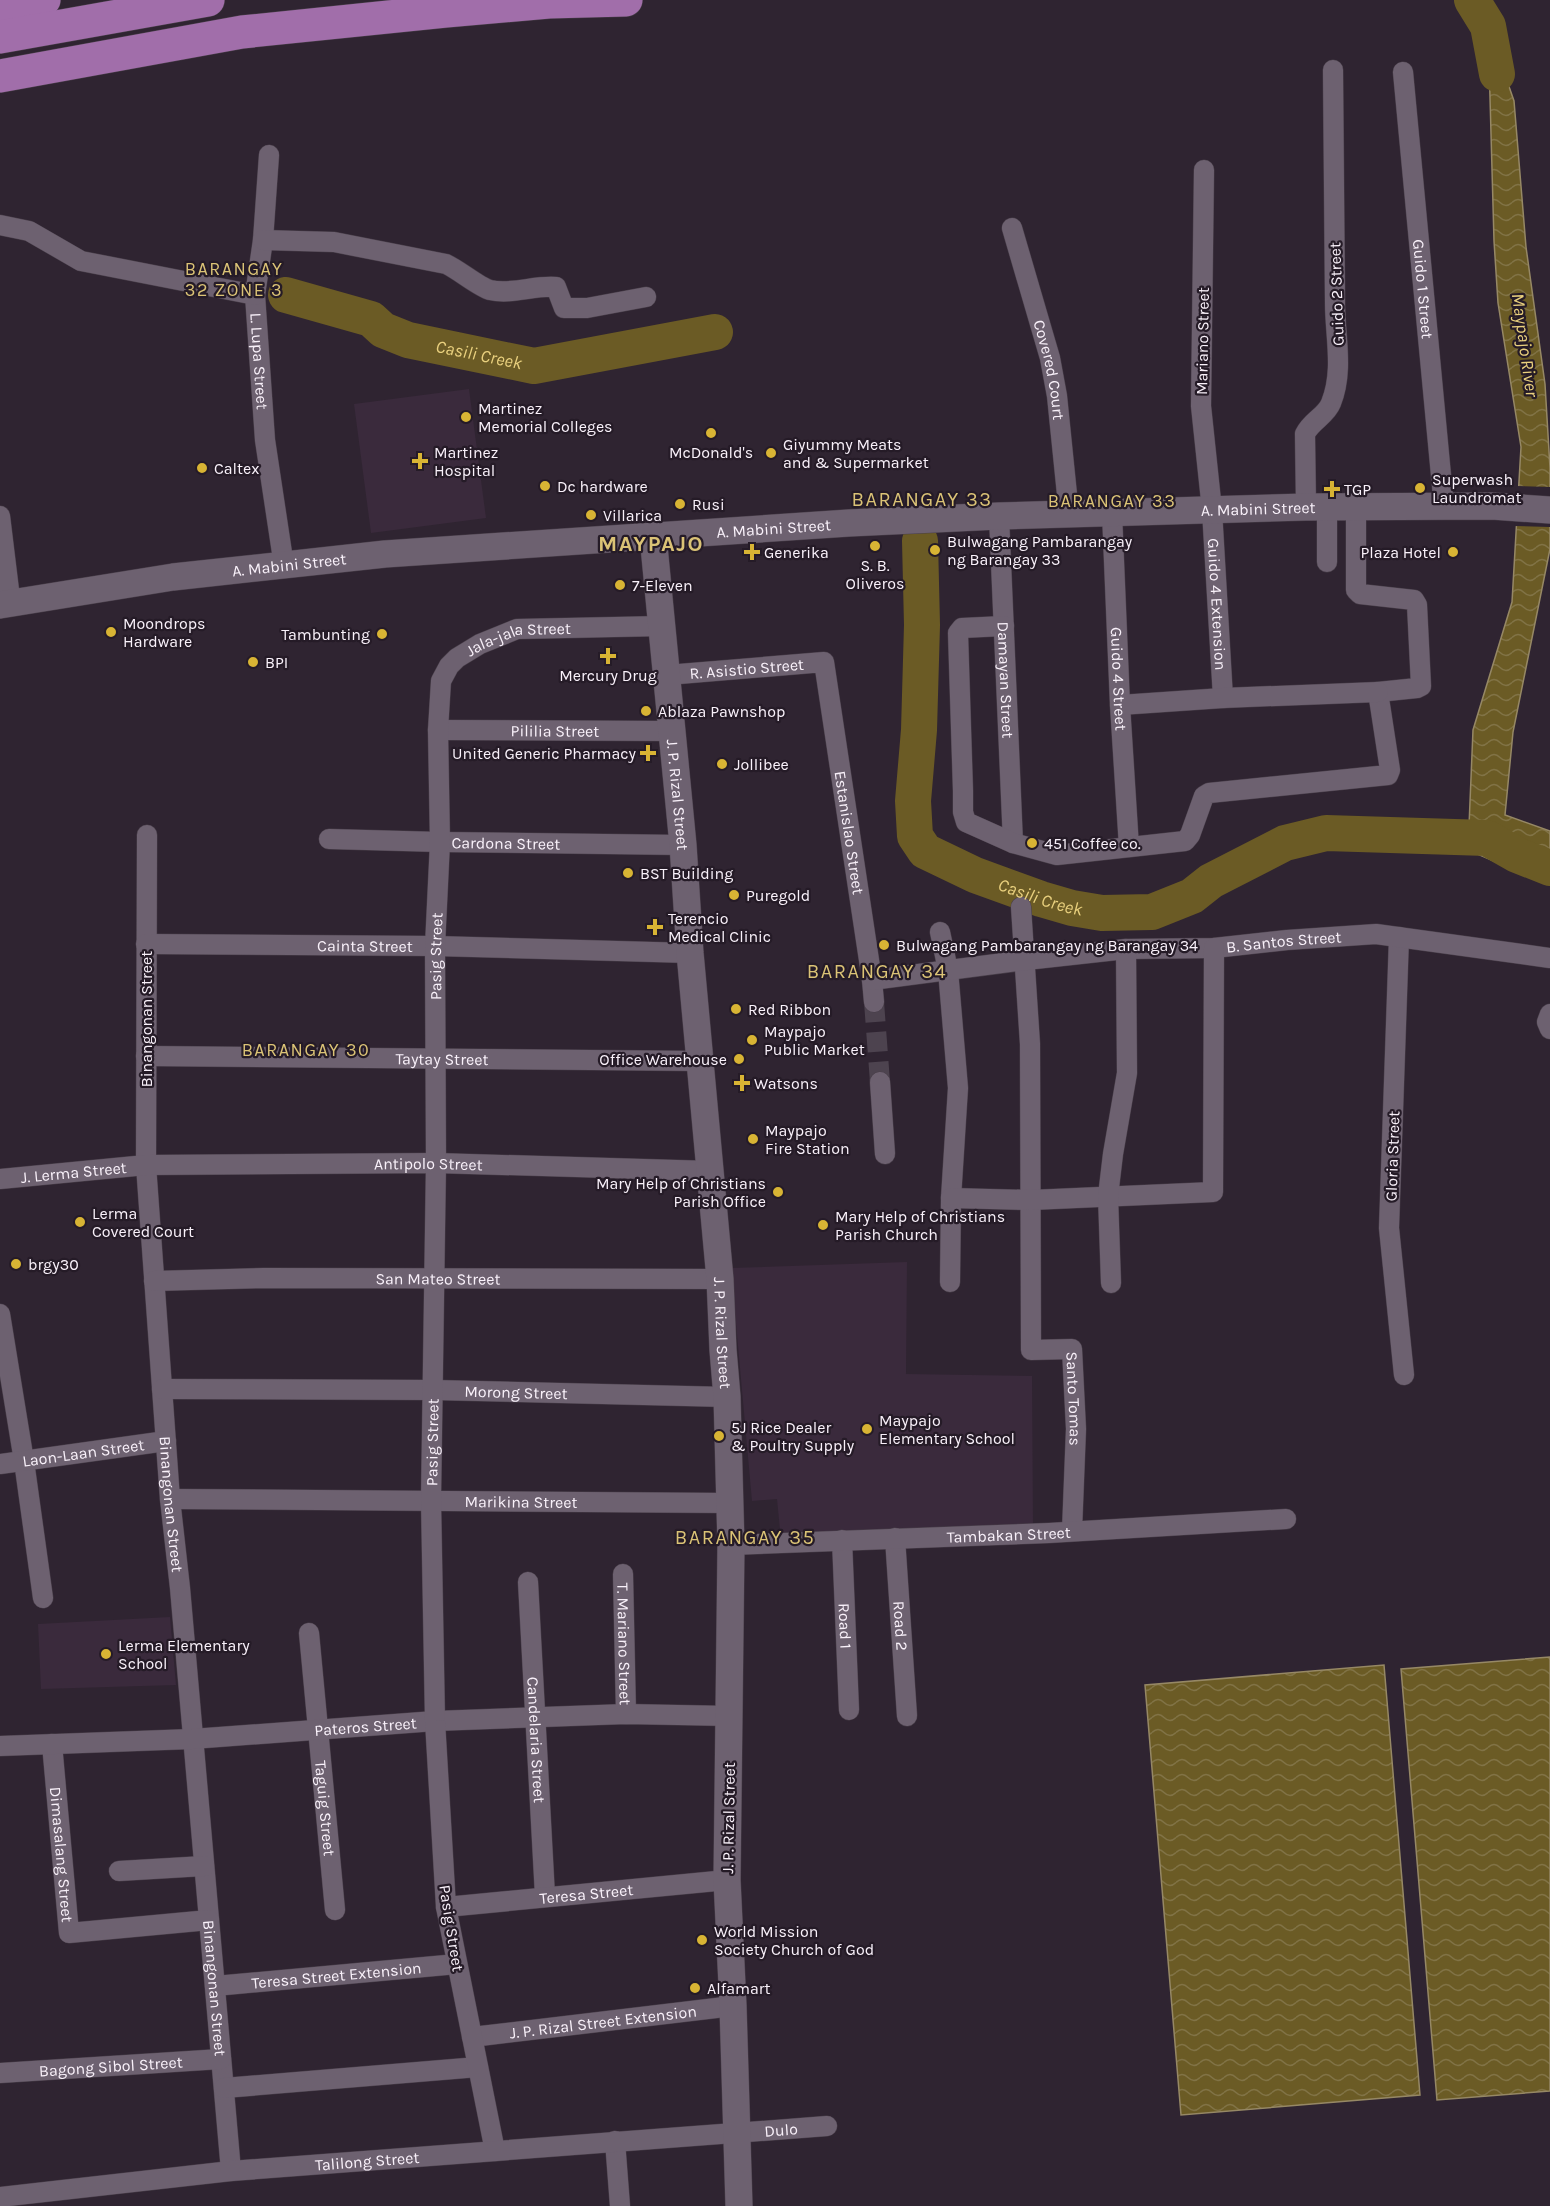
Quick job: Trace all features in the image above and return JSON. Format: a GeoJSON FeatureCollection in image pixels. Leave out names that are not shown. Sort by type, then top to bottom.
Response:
{"type":"FeatureCollection","features":[{"type":"Feature","properties":{"kind":"highway"},"geometry":{"type":"LineString","coordinates":[[0,37],[208,0]]}},
{"type":"Feature","properties":{"kind":"highway"},"geometry":{"type":"LineString","coordinates":[[0,76],[242,32],[549,2],[626,0]]}},
{"type":"Feature","properties":{"kind":"street","name":"Guido 2 Street"},"geometry":{"type":"LineString","coordinates":[[1327,562],[1305,434],[1310,425],[1331,404],[1338,374],[1335,309],[1333,70]]}},
{"type":"Feature","properties":{"kind":"street","name":"Guido 1 Street"},"geometry":{"type":"LineString","coordinates":[[1403,72],[1444,507]]}},
{"type":"Feature","properties":{"kind":"street","name":"L. Lupa Street"},"geometry":{"type":"LineString","coordinates":[[269,155],[263,240],[255,295],[265,440],[284,566]]}},
{"type":"Feature","properties":{"kind":"street","name":"Mariano Street"},"geometry":{"type":"LineString","coordinates":[[1204,170],[1201,406],[1212,510]]}},
{"type":"Feature","properties":{"kind":"street"},"geometry":{"type":"LineString","coordinates":[[0,225],[29,231],[81,261],[255,295]]}},
{"type":"Feature","properties":{"kind":"street","name":"Covered Court"},"geometry":{"type":"LineString","coordinates":[[1012,228],[1050,358],[1057,396],[1069,514]]}},
{"type":"Feature","properties":{"kind":"street"},"geometry":{"type":"LineString","coordinates":[[263,240],[334,242],[446,264],[457,268],[489,290],[556,287],[564,308],[587,308],[646,297]]}},
{"type":"Feature","properties":{"kind":"street","name":"A. Mabini Street"},"geometry":{"type":"LineString","coordinates":[[7,604],[172,577],[384,554],[653,536],[999,516],[1317,507],[1550,510]]}},
{"type":"Feature","properties":{"kind":"street"},"geometry":{"type":"LineString","coordinates":[[1120,705],[1223,698],[1378,692],[1421,686],[1416,602],[1410,599],[1360,594],[1356,590],[1356,507]]}},
{"type":"Feature","properties":{"kind":"street","name":"Guido 4 Extension"},"geometry":{"type":"LineString","coordinates":[[1212,510],[1223,698]]}},
{"type":"Feature","properties":{"kind":"street","name":"Guido 4 Street"},"geometry":{"type":"LineString","coordinates":[[1112,513],[1129,847]]}},
{"type":"Feature","properties":{"kind":"street"},"geometry":{"type":"LineString","coordinates":[[0,516],[9,590],[7,604]]}},
{"type":"Feature","properties":{"kind":"street","name":"Damayan Street"},"geometry":{"type":"LineString","coordinates":[[999,516],[1013,843]]}},
{"type":"Feature","properties":{"kind":"street","name":"J. P. Rizal Street"},"geometry":{"type":"LineString","coordinates":[[653,536],[683,845],[690,953],[720,1280],[727,1396],[731,1545],[727,1880],[734,2006],[735,2132],[739,2206]]}},
{"type":"Feature","properties":{"kind":"street","name":"Jala-jala Street"},"geometry":{"type":"LineString","coordinates":[[438,730],[441,681],[449,666],[457,658],[480,644],[517,628],[663,626]]}},
{"type":"Feature","properties":{"kind":"street"},"geometry":{"type":"LineString","coordinates":[[1004,626],[962,628],[958,633],[963,812],[966,822],[1013,843],[1057,855],[1185,841],[1189,838],[1203,800],[1209,793],[1388,775],[1390,770],[1378,692]]}},
{"type":"Feature","properties":{"kind":"street","name":"R. Asistio Street"},"geometry":{"type":"LineString","coordinates":[[668,675],[824,662]]}},
{"type":"Feature","properties":{"kind":"street","name":"Estanislao Street"},"geometry":{"type":"LineString","coordinates":[[824,662],[874,1002]]}},
{"type":"Feature","properties":{"kind":"street","name":"Pililia Street"},"geometry":{"type":"LineString","coordinates":[[438,730],[672,731]]}},
{"type":"Feature","properties":{"kind":"street","name":"Pasig Street"},"geometry":{"type":"LineString","coordinates":[[438,730],[440,842],[435,946],[436,1163],[431,1500],[435,1721],[446,1907],[495,2151]]}},
{"type":"Feature","properties":{"kind":"street","name":"Binangonan Street"},"geometry":{"type":"LineString","coordinates":[[147,835],[146,1165],[170,1499],[180,1588],[231,2171]]}},
{"type":"Feature","properties":{"kind":"street","name":"Cardona Street"},"geometry":{"type":"LineString","coordinates":[[329,839],[683,845]]}},
{"type":"Feature","properties":{"kind":"street"},"geometry":{"type":"LineString","coordinates":[[1021,908],[1030,1044],[1031,1200]]}},
{"type":"Feature","properties":{"kind":"street"},"geometry":{"type":"LineString","coordinates":[[940,932],[948,970],[958,1088],[951,1198],[950,1282]]}},
{"type":"Feature","properties":{"kind":"street","name":"B. Santos Street"},"geometry":{"type":"LineString","coordinates":[[872,980],[1126,950],[1214,948],[1376,934],[1550,957]]}},
{"type":"Feature","properties":{"kind":"street","name":"Gloria Street"},"geometry":{"type":"LineString","coordinates":[[1399,937],[1389,1228],[1404,1375]]}},
{"type":"Feature","properties":{"kind":"street","name":"Cainta Street"},"geometry":{"type":"LineString","coordinates":[[146,944],[435,946],[690,953]]}},
{"type":"Feature","properties":{"kind":"street"},"geometry":{"type":"LineString","coordinates":[[951,1198],[1031,1200],[1213,1192],[1214,948]]}},
{"type":"Feature","properties":{"kind":"street"},"geometry":{"type":"LineString","coordinates":[[1111,1283],[1108,1196],[1127,1073],[1126,950]]}},
{"type":"Feature","properties":{"kind":"street"},"geometry":{"type":"LineString","coordinates":[[1550,1014],[1547,1022],[1550,1029]]}},
{"type":"Feature","properties":{"kind":"street","name":"Taytay Street"},"geometry":{"type":"LineString","coordinates":[[146,1056],[701,1061]]}},
{"type":"Feature","properties":{"kind":"street"},"geometry":{"type":"LineString","coordinates":[[880,1082],[885,1154]]}},
{"type":"Feature","properties":{"kind":"street","name":"Antipolo Street"},"geometry":{"type":"LineString","coordinates":[[146,1165],[436,1163],[711,1171]]}},
{"type":"Feature","properties":{"kind":"street","name":"J. Lerma Street"},"geometry":{"type":"LineString","coordinates":[[0,1179],[146,1165]]}},
{"type":"Feature","properties":{"kind":"street","name":"Santo Tomas"},"geometry":{"type":"LineString","coordinates":[[1031,1200],[1031,1350],[1072,1349],[1076,1429],[1072,1532]]}},
{"type":"Feature","properties":{"kind":"street","name":"San Mateo Street"},"geometry":{"type":"LineString","coordinates":[[154,1281],[264,1278],[720,1280]]}},
{"type":"Feature","properties":{"kind":"street"},"geometry":{"type":"LineString","coordinates":[[0,1314],[43,1598]]}},
{"type":"Feature","properties":{"kind":"street","name":"Morong Street"},"geometry":{"type":"LineString","coordinates":[[162,1389],[434,1390],[727,1396]]}},
{"type":"Feature","properties":{"kind":"street","name":"Laon-Laan Street"},"geometry":{"type":"LineString","coordinates":[[0,1464],[166,1441]]}},
{"type":"Feature","properties":{"kind":"street","name":"Marikina Street"},"geometry":{"type":"LineString","coordinates":[[170,1499],[730,1503]]}},
{"type":"Feature","properties":{"kind":"street","name":"Tambakan Street"},"geometry":{"type":"LineString","coordinates":[[731,1545],[1072,1532],[1286,1519]]}},
{"type":"Feature","properties":{"kind":"street","name":"Road 2"},"geometry":{"type":"LineString","coordinates":[[895,1538],[907,1716]]}},
{"type":"Feature","properties":{"kind":"street","name":"Road 1"},"geometry":{"type":"LineString","coordinates":[[842,1540],[849,1710]]}},
{"type":"Feature","properties":{"kind":"street","name":"T. Mariano Street"},"geometry":{"type":"LineString","coordinates":[[623,1574],[626,1714]]}},
{"type":"Feature","properties":{"kind":"street","name":"Candelaria Street"},"geometry":{"type":"LineString","coordinates":[[528,1582],[545,1896]]}},
{"type":"Feature","properties":{"kind":"street","name":"Taguig Street"},"geometry":{"type":"LineString","coordinates":[[309,1633],[335,1910]]}},
{"type":"Feature","properties":{"kind":"street","name":"Pateros Street"},"geometry":{"type":"LineString","coordinates":[[0,1746],[192,1739],[435,1721],[626,1714],[730,1716]]}},
{"type":"Feature","properties":{"kind":"street","name":"Dimasalang Street"},"geometry":{"type":"LineString","coordinates":[[52,1744],[69,1933],[209,1920]]}},
{"type":"Feature","properties":{"kind":"street"},"geometry":{"type":"LineString","coordinates":[[118,1871],[204,1866]]}},
{"type":"Feature","properties":{"kind":"street","name":"Teresa Street"},"geometry":{"type":"LineString","coordinates":[[446,1907],[727,1880]]}},
{"type":"Feature","properties":{"kind":"street","name":"Teresa Street Extension"},"geometry":{"type":"LineString","coordinates":[[215,1986],[458,1964]]}},
{"type":"Feature","properties":{"kind":"street","name":"J. P. Rizal Street Extension"},"geometry":{"type":"LineString","coordinates":[[472,2037],[734,2006]]}},
{"type":"Feature","properties":{"kind":"street","name":"Bagong Sibol Street"},"geometry":{"type":"LineString","coordinates":[[0,2073],[221,2059]]}},
{"type":"Feature","properties":{"kind":"street"},"geometry":{"type":"LineString","coordinates":[[224,2088],[478,2067]]}},
{"type":"Feature","properties":{"kind":"street","name":"Dulo"},"geometry":{"type":"LineString","coordinates":[[735,2132],[827,2126]]}},
{"type":"Feature","properties":{"kind":"street","name":"Talilong Street"},"geometry":{"type":"LineString","coordinates":[[0,2197],[66,2198],[231,2171],[735,2132]]}},
{"type":"Feature","properties":{"kind":"street"},"geometry":{"type":"LineString","coordinates":[[615,2141],[620,2206]]}},
{"type":"Feature","properties":{"kind":"shaded area","name":"Martinez Hospital"},"geometry":{"type":"Polygon","coordinates":[[[469,389],[486,518],[371,533],[354,404],[469,389]]]}},
{"type":"Feature","properties":{"kind":"shaded area","name":"Maypajo Elementary School"},"geometry":{"type":"Polygon","coordinates":[[[907,1262],[906,1374],[1032,1376],[1033,1527],[781,1540],[777,1499],[752,1501],[731,1268],[907,1262]]]}},
{"type":"Feature","properties":{"kind":"shaded area","name":"Lerma Elementary School"},"geometry":{"type":"Polygon","coordinates":[[[170,1617],[176,1685],[41,1689],[38,1624],[170,1617]]]}},
{"type":"Feature","properties":{"kind":"water"},"geometry":{"type":"Polygon","coordinates":[[[1488,26],[1514,101],[1526,247],[1545,384],[1550,468],[1550,549],[1513,732],[1505,815],[1550,831],[1550,885],[1468,850],[1473,730],[1512,602],[1521,447],[1498,303],[1488,26]]]}},
{"type":"Feature","properties":{"kind":"water"},"geometry":{"type":"Polygon","coordinates":[[[1550,1657],[1550,2091],[1437,2100],[1401,1669],[1550,1657]]]}},
{"type":"Feature","properties":{"kind":"water"},"geometry":{"type":"Polygon","coordinates":[[[1384,1665],[1420,2095],[1181,2115],[1145,1685],[1384,1665]]]}},
{"type":"Feature","properties":{"kind":"pier"},"geometry":{"type":"Polygon","coordinates":[[[1516,486],[1550,487],[1550,527],[1514,526],[1516,486]]]}},
{"type":"Feature","properties":{"kind":"waterway","name":"Maypajo River"},"geometry":{"type":"LineString","coordinates":[[1472,0],[1488,26],[1497,74]]}},
{"type":"Feature","properties":{"kind":"waterway","name":"Casili Creek"},"geometry":{"type":"LineString","coordinates":[[286,295],[371,319],[383,330],[408,340],[534,366],[715,332]]}},
{"type":"Feature","properties":{"kind":"waterway","name":"Casili Creek"},"geometry":{"type":"LineString","coordinates":[[920,541],[922,625],[919,730],[913,801],[915,836],[925,851],[975,875],[1041,899],[1072,908],[1102,913],[1152,912],[1192,896],[1211,881],[1285,843],[1326,833],[1487,838],[1517,855],[1550,868]]}},
{"type":"Feature","properties":{"kind":"tunnel"},"geometry":{"type":"LineString","coordinates":[[874,1002],[880,1082]]}},
{"type":"Feature","properties":{"kind":"place","name":"Martinez Memorial Colleges"},"geometry":{"type":"Point","coordinates":[466,417]}},
{"type":"Feature","properties":{"kind":"place","name":"McDonald's"},"geometry":{"type":"Point","coordinates":[711,433]}},
{"type":"Feature","properties":{"kind":"place","name":"Giyummy Meats and & Supermarket"},"geometry":{"type":"Point","coordinates":[771,453]}},
{"type":"Feature","properties":{"kind":"place","name":"Martinez Hospital"},"geometry":{"type":"Point","coordinates":[420,461]}},
{"type":"Feature","properties":{"kind":"place","name":"Caltex"},"geometry":{"type":"Point","coordinates":[202,468]}},
{"type":"Feature","properties":{"kind":"place","name":"Dc hardware"},"geometry":{"type":"Point","coordinates":[545,486]}},
{"type":"Feature","properties":{"kind":"place","name":"Superwash Laundromat"},"geometry":{"type":"Point","coordinates":[1420,488]}},
{"type":"Feature","properties":{"kind":"place","name":"TGP"},"geometry":{"type":"Point","coordinates":[1332,489]}},
{"type":"Feature","properties":{"kind":"place","name":"Rusi"},"geometry":{"type":"Point","coordinates":[680,504]}},
{"type":"Feature","properties":{"kind":"place","name":"Villarica"},"geometry":{"type":"Point","coordinates":[591,515]}},
{"type":"Feature","properties":{"kind":"place","name":"S. B. Oliveros"},"geometry":{"type":"Point","coordinates":[875,546]}},
{"type":"Feature","properties":{"kind":"place","name":"Bulwagang Pambarangay ng Barangay 33"},"geometry":{"type":"Point","coordinates":[935,550]}},
{"type":"Feature","properties":{"kind":"place","name":"Generika"},"geometry":{"type":"Point","coordinates":[752,552]}},
{"type":"Feature","properties":{"kind":"place","name":"Plaza Hotel"},"geometry":{"type":"Point","coordinates":[1453,552]}},
{"type":"Feature","properties":{"kind":"place","name":"7-Eleven"},"geometry":{"type":"Point","coordinates":[620,585]}},
{"type":"Feature","properties":{"kind":"place","name":"Moondrops Hardware"},"geometry":{"type":"Point","coordinates":[111,632]}},
{"type":"Feature","properties":{"kind":"place","name":"Tambunting"},"geometry":{"type":"Point","coordinates":[382,634]}},
{"type":"Feature","properties":{"kind":"place","name":"Mercury Drug"},"geometry":{"type":"Point","coordinates":[608,656]}},
{"type":"Feature","properties":{"kind":"place","name":"BPI"},"geometry":{"type":"Point","coordinates":[253,662]}},
{"type":"Feature","properties":{"kind":"place","name":"Ablaza Pawnshop"},"geometry":{"type":"Point","coordinates":[646,711]}},
{"type":"Feature","properties":{"kind":"place","name":"United Generic Pharmacy"},"geometry":{"type":"Point","coordinates":[648,753]}},
{"type":"Feature","properties":{"kind":"place","name":"Jollibee"},"geometry":{"type":"Point","coordinates":[722,764]}},
{"type":"Feature","properties":{"kind":"place","name":"451 Coffee co."},"geometry":{"type":"Point","coordinates":[1032,843]}},
{"type":"Feature","properties":{"kind":"place","name":"BST Building"},"geometry":{"type":"Point","coordinates":[628,873]}},
{"type":"Feature","properties":{"kind":"place","name":"Puregold"},"geometry":{"type":"Point","coordinates":[734,895]}},
{"type":"Feature","properties":{"kind":"place","name":"Terencio Medical Clinic"},"geometry":{"type":"Point","coordinates":[655,927]}},
{"type":"Feature","properties":{"kind":"place","name":"Bulwagang Pambarangay ng Barangay 34"},"geometry":{"type":"Point","coordinates":[884,945]}},
{"type":"Feature","properties":{"kind":"place","name":"Red Ribbon"},"geometry":{"type":"Point","coordinates":[736,1009]}},
{"type":"Feature","properties":{"kind":"place","name":"Maypajo Public Market"},"geometry":{"type":"Point","coordinates":[752,1040]}},
{"type":"Feature","properties":{"kind":"place","name":"Office Warehouse"},"geometry":{"type":"Point","coordinates":[739,1059]}},
{"type":"Feature","properties":{"kind":"place","name":"Watsons"},"geometry":{"type":"Point","coordinates":[742,1083]}},
{"type":"Feature","properties":{"kind":"place","name":"Maypajo Fire Station"},"geometry":{"type":"Point","coordinates":[753,1139]}},
{"type":"Feature","properties":{"kind":"place","name":"Mary Help of Christians Parish Office"},"geometry":{"type":"Point","coordinates":[778,1192]}},
{"type":"Feature","properties":{"kind":"place","name":"Lerma Covered Court"},"geometry":{"type":"Point","coordinates":[80,1222]}},
{"type":"Feature","properties":{"kind":"place","name":"Mary Help of Christians Parish Church"},"geometry":{"type":"Point","coordinates":[823,1225]}},
{"type":"Feature","properties":{"kind":"place","name":"brgy30"},"geometry":{"type":"Point","coordinates":[16,1264]}},
{"type":"Feature","properties":{"kind":"place","name":"Maypajo Elementary School"},"geometry":{"type":"Point","coordinates":[867,1429]}},
{"type":"Feature","properties":{"kind":"place","name":"5J Rice Dealer & Poultry Supply"},"geometry":{"type":"Point","coordinates":[719,1436]}},
{"type":"Feature","properties":{"kind":"place","name":"Lerma Elementary School"},"geometry":{"type":"Point","coordinates":[106,1654]}},
{"type":"Feature","properties":{"kind":"place","name":"World Mission Society Church of God"},"geometry":{"type":"Point","coordinates":[702,1940]}},
{"type":"Feature","properties":{"kind":"place","name":"Alfamart"},"geometry":{"type":"Point","coordinates":[695,1988]}},
{"type":"Feature","properties":{"kind":"district","name":"BARANGAY 32 ZONE 3"},"geometry":{"type":"Point","coordinates":[234,279]}},
{"type":"Feature","properties":{"kind":"district","name":"BARANGAY 33"},"geometry":{"type":"Point","coordinates":[922,499]}},
{"type":"Feature","properties":{"kind":"district","name":"BARANGAY 33"},"geometry":{"type":"Point","coordinates":[1112,501]}},
{"type":"Feature","properties":{"kind":"district","name":"MAYPAJO"},"geometry":{"type":"Point","coordinates":[651,543]}},
{"type":"Feature","properties":{"kind":"district","name":"BARANGAY 34"},"geometry":{"type":"Point","coordinates":[877,971]}},
{"type":"Feature","properties":{"kind":"district","name":"BARANGAY 30"},"geometry":{"type":"Point","coordinates":[306,1050]}},
{"type":"Feature","properties":{"kind":"district","name":"BARANGAY 35"},"geometry":{"type":"Point","coordinates":[745,1537]}}]}
